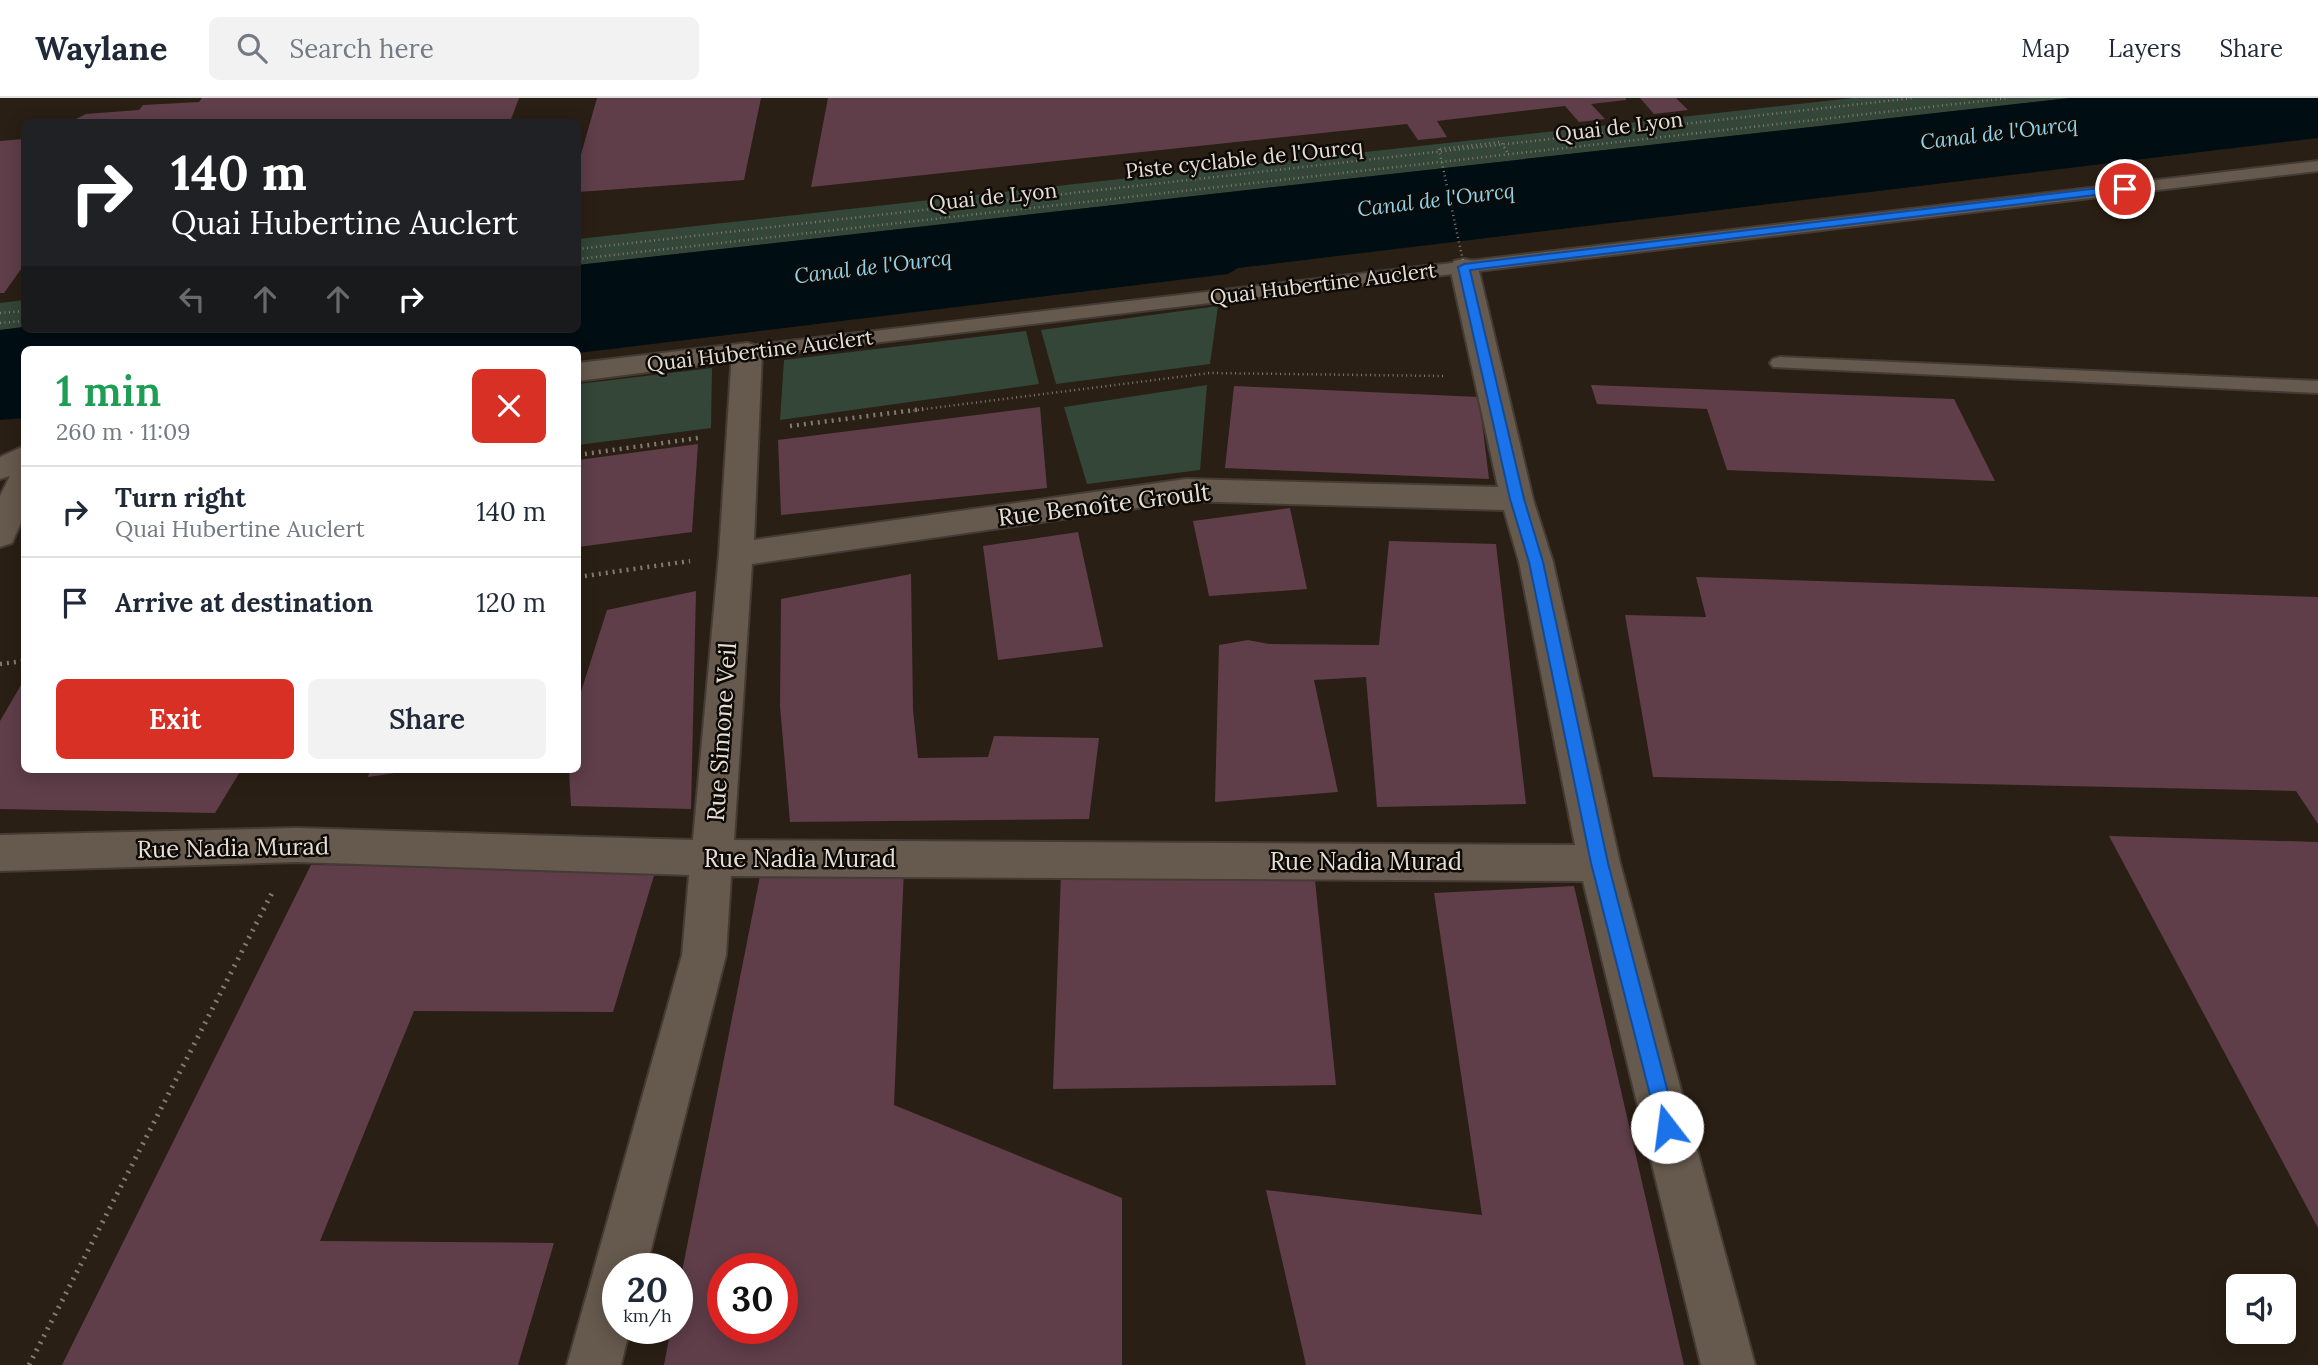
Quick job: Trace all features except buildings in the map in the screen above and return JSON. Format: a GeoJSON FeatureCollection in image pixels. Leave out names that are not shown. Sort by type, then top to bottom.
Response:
{"type":"FeatureCollection","features":[{"type":"Feature","properties":{"kind":"street"},"geometry":{"type":"LineString","coordinates":[[1468,271],[1517,499],[1536,562],[1599,863],[1728,1365]]}},
{"type":"Feature","properties":{"kind":"street","name":"Quai Hubertine Auclert"},"geometry":{"type":"LineString","coordinates":[[581,372],[747,352]]}},
{"type":"Feature","properties":{"kind":"street","name":"Rue Simone Veil"},"geometry":{"type":"LineString","coordinates":[[624,1253],[704,955],[736,554],[747,352]]}},
{"type":"Feature","properties":{"kind":"street"},"geometry":{"type":"LineString","coordinates":[[0,468],[17,463],[21,459]]}},
{"type":"Feature","properties":{"kind":"street"},"geometry":{"type":"LineString","coordinates":[[0,535],[21,485]]}},
{"type":"Feature","properties":{"kind":"street","name":"Rue Benoîte Groult"},"geometry":{"type":"LineString","coordinates":[[736,554],[1186,490],[1517,499]]}},
{"type":"Feature","properties":{"kind":"street","name":"Rue Nadia Murad"},"geometry":{"type":"LineString","coordinates":[[0,853],[297,845],[712,859],[1599,863]]}},
{"type":"Feature","properties":{"kind":"street"},"geometry":{"type":"LineString","coordinates":[[594,1365],[602,1336]]}},
{"type":"Feature","properties":{"kind":"lane","name":"Quai Hubertine Auclert"},"geometry":{"type":"LineString","coordinates":[[747,352],[1468,271],[2318,166]]}},
{"type":"Feature","properties":{"kind":"lane"},"geometry":{"type":"LineString","coordinates":[[1780,363],[2318,387]]}},
{"type":"Feature","properties":{"kind":"path","name":"Piste cyclable de l'Ourcq"},"geometry":{"type":"LineString","coordinates":[[581,249],[1913,98]]}},
{"type":"Feature","properties":{"kind":"path","name":"Quai de Lyon"},"geometry":{"type":"LineString","coordinates":[[581,259],[2009,98]]}},
{"type":"Feature","properties":{"kind":"path"},"geometry":{"type":"LineString","coordinates":[[1468,271],[1466,275],[1439,149],[1501,142],[1510,155]]}},
{"type":"Feature","properties":{"kind":"path"},"geometry":{"type":"LineString","coordinates":[[0,313],[21,311]]}},
{"type":"Feature","properties":{"kind":"path"},"geometry":{"type":"LineString","coordinates":[[0,323],[21,321]]}},
{"type":"Feature","properties":{"kind":"path"},"geometry":{"type":"LineString","coordinates":[[581,455],[1210,373],[1489,377]]}},
{"type":"Feature","properties":{"kind":"path"},"geometry":{"type":"LineString","coordinates":[[581,578],[736,554]]}},
{"type":"Feature","properties":{"kind":"path"},"geometry":{"type":"LineString","coordinates":[[0,664],[21,661]]}},
{"type":"Feature","properties":{"kind":"path"},"geometry":{"type":"LineString","coordinates":[[29,1365],[297,845]]}},
{"type":"Feature","properties":{"kind":"green space"},"geometry":{"type":"Polygon","coordinates":[[[1853,98],[2070,98],[581,265],[581,239],[1853,98]]]}},
{"type":"Feature","properties":{"kind":"green space"},"geometry":{"type":"Polygon","coordinates":[[[21,300],[21,327],[0,330],[0,303],[21,300]]]}},
{"type":"Feature","properties":{"kind":"green space"},"geometry":{"type":"Polygon","coordinates":[[[1218,306],[1210,364],[1056,384],[1041,330],[1218,306]]]}},
{"type":"Feature","properties":{"kind":"green space"},"geometry":{"type":"Polygon","coordinates":[[[1026,331],[1039,384],[780,420],[784,360],[1026,331]]]}},
{"type":"Feature","properties":{"kind":"green space"},"geometry":{"type":"Polygon","coordinates":[[[712,368],[711,428],[581,445],[581,384],[712,368]]]}},
{"type":"Feature","properties":{"kind":"green space"},"geometry":{"type":"Polygon","coordinates":[[[1207,385],[1200,470],[1087,484],[1064,407],[1207,385]]]}},
{"type":"Feature","properties":{"kind":"water","name":"Canal de l'Ourcq"},"geometry":{"type":"Polygon","coordinates":[[[2070,98],[2318,98],[2318,138],[1238,268],[1228,274],[581,353],[581,346],[21,346],[21,418],[0,420],[0,330],[21,327],[21,333],[581,333],[581,265],[2070,98]]]}},
{"type":"Feature","properties":{"kind":"route"},"geometry":{"type":"LineString","coordinates":[[1667,1127],[1599,863],[1536,562],[1517,499],[1464,267],[2125,189]]}}]}
